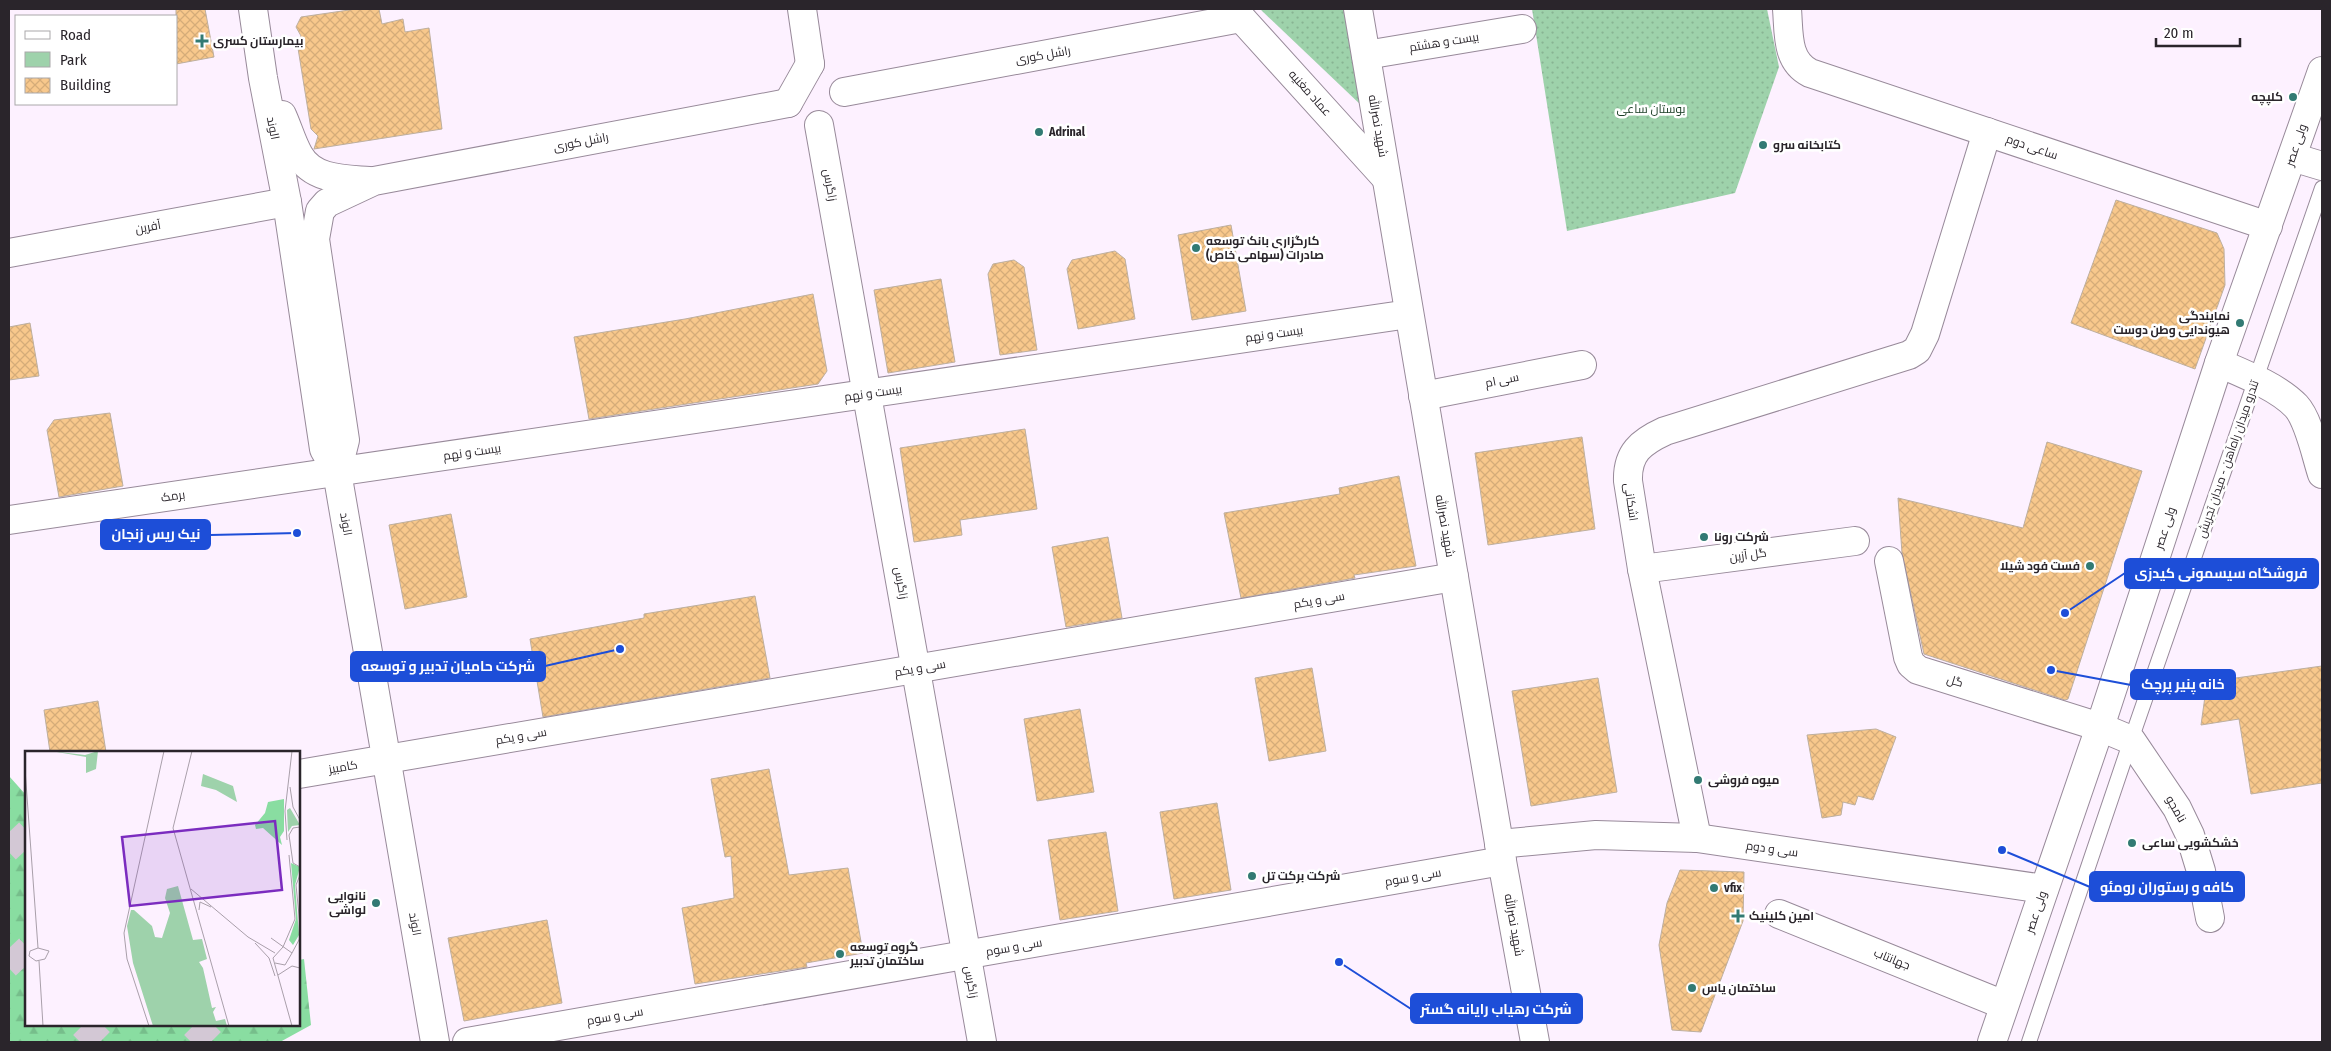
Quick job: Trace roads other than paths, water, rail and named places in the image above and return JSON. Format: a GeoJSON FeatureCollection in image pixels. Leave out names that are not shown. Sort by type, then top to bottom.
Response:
{"type":"FeatureCollection","features":[{"type":"Feature","properties":{"kind":"street","name":"الوند"},"geometry":{"type":"LineString","coordinates":[[253,9],[263,78],[287,202],[324,448],[337,472],[435,1042]]}},
{"type":"Feature","properties":{"kind":"street"},"geometry":{"type":"LineString","coordinates":[[802,9],[810,64],[788,103],[819,125],[844,92],[810,64]]}},
{"type":"Feature","properties":{"kind":"street","name":"شهید نصرالله"},"geometry":{"type":"LineString","coordinates":[[1358,9],[1501,853],[1535,1042]]}},
{"type":"Feature","properties":{"kind":"street","name":"ساعی دوم"},"geometry":{"type":"LineString","coordinates":[[1787,9],[1791,52],[1797,65],[1810,73],[2268,226]]}},
{"type":"Feature","properties":{"kind":"street","name":"راشل کوری"},"geometry":{"type":"LineString","coordinates":[[844,92],[1187,18],[1237,13]]}},
{"type":"Feature","properties":{"kind":"street","name":"عماد مغنیه"},"geometry":{"type":"LineString","coordinates":[[1237,13],[1386,178]]}},
{"type":"Feature","properties":{"kind":"street","name":"بیست و هشتم"},"geometry":{"type":"LineString","coordinates":[[1366,55],[1522,29]]}},
{"type":"Feature","properties":{"kind":"street","name":"ولی عصر"},"geometry":{"type":"LineString","coordinates":[[1992,1042],[2100,727],[2219,363],[2322,71]]}},
{"type":"Feature","properties":{"kind":"street"},"geometry":{"type":"LineString","coordinates":[[263,78],[279,108],[299,155],[308,166],[335,178],[374,181]]}},
{"type":"Feature","properties":{"kind":"street","name":"راشل کوری"},"geometry":{"type":"LineString","coordinates":[[374,181],[788,103]]}},
{"type":"Feature","properties":{"kind":"street","name":"زاگرس"},"geometry":{"type":"LineString","coordinates":[[819,125],[982,1042]]}},
{"type":"Feature","properties":{"kind":"street","name":"اشکانی"},"geometry":{"type":"LineString","coordinates":[[1697,838],[1642,569],[1628,469],[1634,451],[1642,443],[1665,431],[1909,355],[1917,350],[1926,334],[1987,132]]}},
{"type":"Feature","properties":{"kind":"street"},"geometry":{"type":"LineString","coordinates":[[2292,157],[2322,166]]}},
{"type":"Feature","properties":{"kind":"street"},"geometry":{"type":"LineString","coordinates":[[337,472],[345,440],[316,239],[317,224],[320,211],[327,203],[344,193],[374,181]]}},
{"type":"Feature","properties":{"kind":"street","name":"آفرین"},"geometry":{"type":"LineString","coordinates":[[9,253],[287,202]]}},
{"type":"Feature","properties":{"kind":"street","name":"بیست و نهم"},"geometry":{"type":"LineString","coordinates":[[337,472],[1409,314]]}},
{"type":"Feature","properties":{"kind":"street"},"geometry":{"type":"LineString","coordinates":[[2219,363],[2256,378],[2296,406],[2305,422],[2322,474]]}},
{"type":"Feature","properties":{"kind":"street","name":"سی ام"},"geometry":{"type":"LineString","coordinates":[[1423,396],[1582,365]]}},
{"type":"Feature","properties":{"kind":"street","name":"برمک"},"geometry":{"type":"LineString","coordinates":[[9,520],[337,472]]}},
{"type":"Feature","properties":{"kind":"street","name":"گل آزین"},"geometry":{"type":"LineString","coordinates":[[1642,569],[1855,541]]}},
{"type":"Feature","properties":{"kind":"street","name":"گل"},"geometry":{"type":"LineString","coordinates":[[1889,561],[1908,657],[1911,664],[1918,670],[2100,727]]}},
{"type":"Feature","properties":{"kind":"street","name":"سی و یکم"},"geometry":{"type":"LineString","coordinates":[[386,759],[1454,577]]}},
{"type":"Feature","properties":{"kind":"street"},"geometry":{"type":"LineString","coordinates":[[2100,727],[2131,740]]}},
{"type":"Feature","properties":{"kind":"street","name":"نامجو"},"geometry":{"type":"LineString","coordinates":[[2131,740],[2177,808],[2190,835],[2201,871],[2210,918]]}},
{"type":"Feature","properties":{"kind":"street","name":"کامبیز"},"geometry":{"type":"LineString","coordinates":[[300,774],[386,759]]}},
{"type":"Feature","properties":{"kind":"street","name":"سی و دوم"},"geometry":{"type":"LineString","coordinates":[[1501,853],[1596,835],[1697,838],[2044,889]]}},
{"type":"Feature","properties":{"kind":"street","name":"سی و سوم"},"geometry":{"type":"LineString","coordinates":[[467,1042],[966,955],[1501,853]]}},
{"type":"Feature","properties":{"kind":"street","name":"جهانتاب"},"geometry":{"type":"LineString","coordinates":[[1779,914],[2004,1005]]}},
{"type":"Feature","properties":{"kind":"lane","name":"تندرو میدان راه‌آهن - میدان تجریش"},"geometry":{"type":"LineString","coordinates":[[2029,1042],[2131,740],[2322,188]]}},
{"type":"Feature","properties":{"kind":"tunnel"},"geometry":{"type":"LineString","coordinates":[[9,832],[25,849]]}},
{"type":"Feature","properties":{"kind":"tunnel"},"geometry":{"type":"LineString","coordinates":[[9,948],[25,965]]}},
{"type":"Feature","properties":{"kind":"tunnel"},"geometry":{"type":"LineString","coordinates":[[84,1026],[100,1042]]}},
{"type":"Feature","properties":{"kind":"tunnel"},"geometry":{"type":"LineString","coordinates":[[195,1026],[211,1042]]}},
{"type":"Feature","properties":{"kind":"place","name":"بیمارستان کسری"},"geometry":{"type":"Point","coordinates":[202,41]}},
{"type":"Feature","properties":{"kind":"place","name":"کلپچه"},"geometry":{"type":"Point","coordinates":[2293,97]}},
{"type":"Feature","properties":{"kind":"place","name":"Adrinal"},"geometry":{"type":"Point","coordinates":[1039,132]}},
{"type":"Feature","properties":{"kind":"place","name":"کتابخانه سرو"},"geometry":{"type":"Point","coordinates":[1763,145]}},
{"type":"Feature","properties":{"kind":"place","name":"کارگزاری بانک توسعه صادرات (سهامی خاص)"},"geometry":{"type":"Point","coordinates":[1196,248]}},
{"type":"Feature","properties":{"kind":"place","name":"نمایندگی هیوندایی وطن دوست"},"geometry":{"type":"Point","coordinates":[2240,323]}},
{"type":"Feature","properties":{"kind":"place","name":"نیک ریس زنجان"},"geometry":{"type":"Point","coordinates":[297,533]}},
{"type":"Feature","properties":{"kind":"place","name":"شرکت رونا"},"geometry":{"type":"Point","coordinates":[1704,537]}},
{"type":"Feature","properties":{"kind":"place","name":"فست فود شیلا"},"geometry":{"type":"Point","coordinates":[2090,566]}},
{"type":"Feature","properties":{"kind":"place","name":"فروشگاه سیسمونی کیدزی"},"geometry":{"type":"Point","coordinates":[2065,613]}},
{"type":"Feature","properties":{"kind":"place","name":"شرکت حامیان تدبیر و توسعه"},"geometry":{"type":"Point","coordinates":[620,649]}},
{"type":"Feature","properties":{"kind":"place","name":"خانه پنیر پرچک"},"geometry":{"type":"Point","coordinates":[2051,670]}},
{"type":"Feature","properties":{"kind":"place","name":"میوه فروشی"},"geometry":{"type":"Point","coordinates":[1698,780]}},
{"type":"Feature","properties":{"kind":"place","name":"خشکشویی ساعی"},"geometry":{"type":"Point","coordinates":[2132,843]}},
{"type":"Feature","properties":{"kind":"place","name":"کافه و رستوران رومئو"},"geometry":{"type":"Point","coordinates":[2002,850]}},
{"type":"Feature","properties":{"kind":"place","name":"شرکت برکت تل"},"geometry":{"type":"Point","coordinates":[1252,876]}},
{"type":"Feature","properties":{"kind":"place","name":"vfix"},"geometry":{"type":"Point","coordinates":[1714,888]}},
{"type":"Feature","properties":{"kind":"place","name":"نانوایی لواشی"},"geometry":{"type":"Point","coordinates":[376,903]}},
{"type":"Feature","properties":{"kind":"place","name":"امین کلینیک"},"geometry":{"type":"Point","coordinates":[1738,916]}},
{"type":"Feature","properties":{"kind":"place","name":"گروه توسعه ساختمان تدبیر"},"geometry":{"type":"Point","coordinates":[840,954]}},
{"type":"Feature","properties":{"kind":"place","name":"شرکت رهیاب رایانه گستر"},"geometry":{"type":"Point","coordinates":[1339,962]}},
{"type":"Feature","properties":{"kind":"place","name":"ساختمان یاس"},"geometry":{"type":"Point","coordinates":[1692,988]}},
{"type":"Feature","properties":{"kind":"park label","name":"بوستان ساعی"},"geometry":{"type":"Point","coordinates":[1651,109]}}]}
